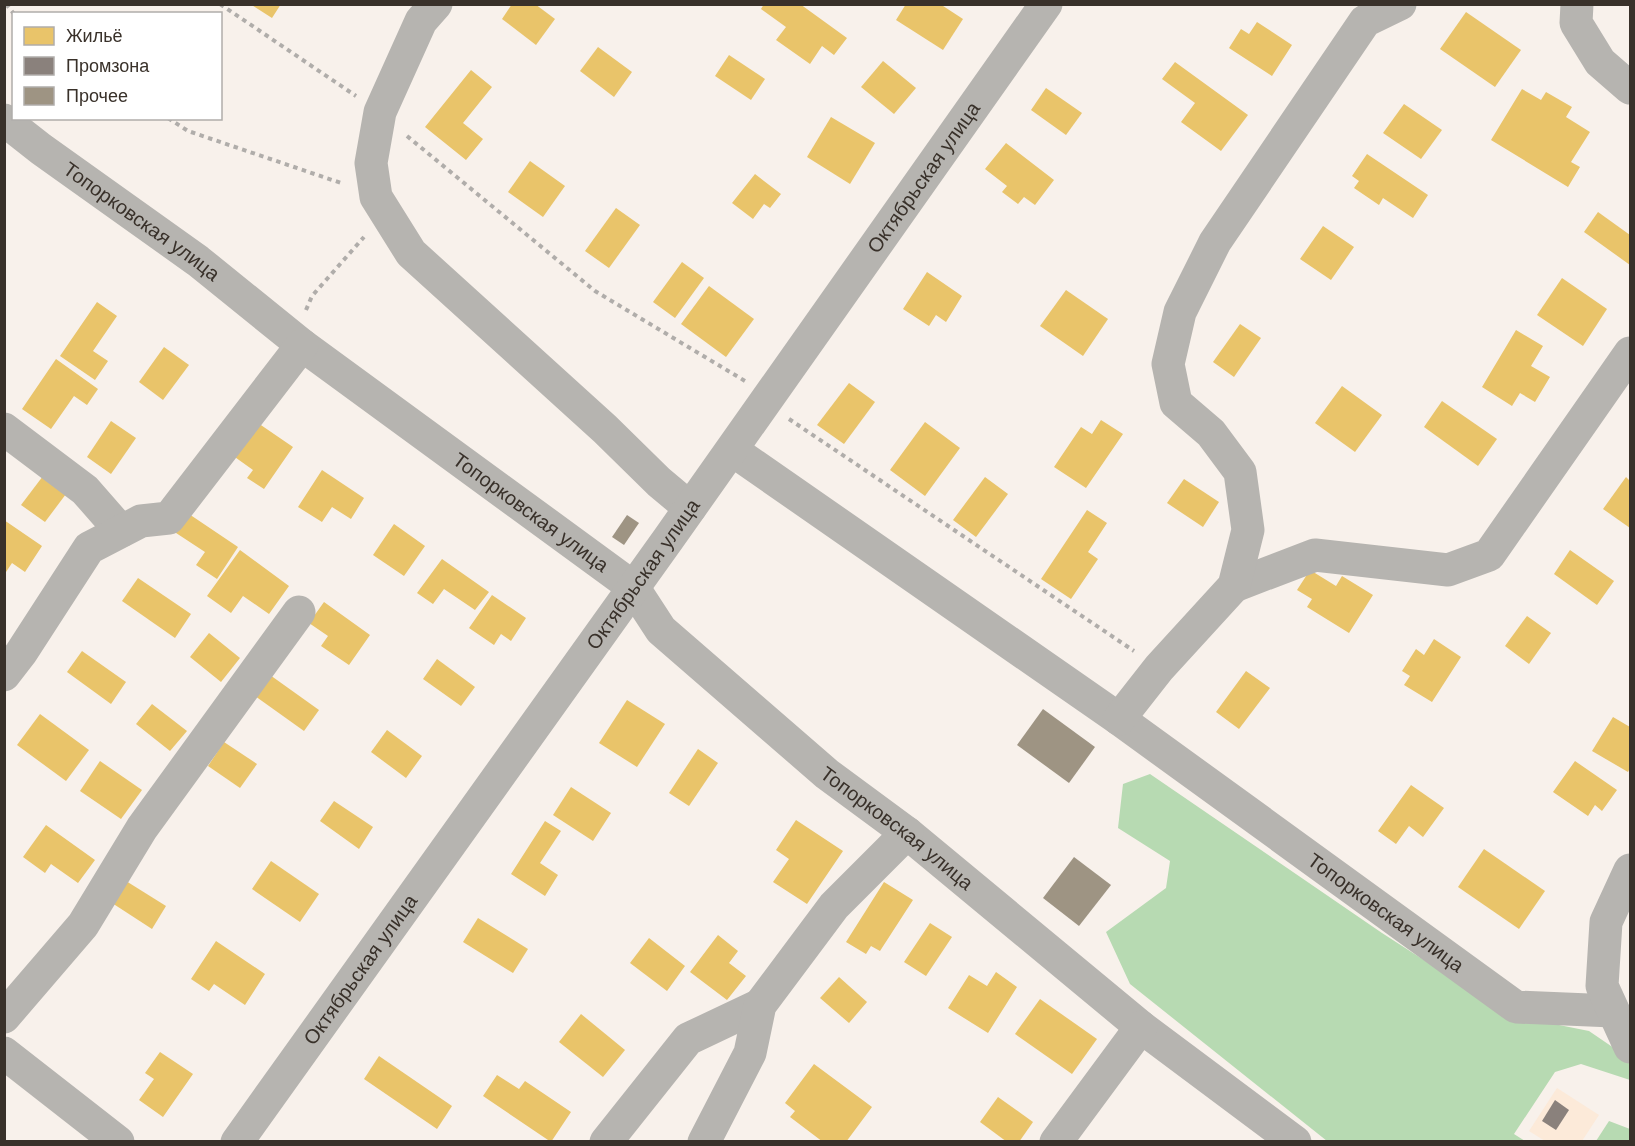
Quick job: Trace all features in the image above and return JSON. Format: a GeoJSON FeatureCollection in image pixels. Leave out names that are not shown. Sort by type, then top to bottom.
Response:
{"type":"FeatureCollection","features":[{"type":"Feature","properties":{"kind":"street"},"geometry":{"type":"LineString","coordinates":[[436,4],[421,21],[380,112],[370,163],[376,197],[411,254],[690,508]]}},
{"type":"Feature","properties":{"kind":"street","name":"Октябрьская улица"},"geometry":{"type":"LineString","coordinates":[[237,1142],[732,450],[1046,4]]}},
{"type":"Feature","properties":{"kind":"street"},"geometry":{"type":"LineString","coordinates":[[1234,586],[1248,530],[1240,472],[1211,433],[1176,403],[1168,364],[1180,312],[1215,243],[1365,21],[1400,4]]}},
{"type":"Feature","properties":{"kind":"street"},"geometry":{"type":"LineString","coordinates":[[1577,4],[1576,23],[1600,62],[1630,88]]}},
{"type":"Feature","properties":{"kind":"street","name":"Топорковская улица"},"geometry":{"type":"LineString","coordinates":[[4,120],[198,261],[302,345],[633,586],[661,630],[827,774],[908,833],[1141,1027],[1294,1142]]}},
{"type":"Feature","properties":{"kind":"street"},"geometry":{"type":"LineString","coordinates":[[10,656],[88,548],[141,521],[169,518],[302,345]]}},
{"type":"Feature","properties":{"kind":"street"},"geometry":{"type":"LineString","coordinates":[[1119,719],[1159,668],[1234,586],[1316,555],[1448,570],[1489,555],[1630,353]]}},
{"type":"Feature","properties":{"kind":"street"},"geometry":{"type":"LineString","coordinates":[[4,429],[85,490],[121,531]]}},
{"type":"Feature","properties":{"kind":"street","name":"Топорковская улица"},"geometry":{"type":"LineString","coordinates":[[732,450],[1119,719],[1516,1007],[1613,1011]]}},
{"type":"Feature","properties":{"kind":"street"},"geometry":{"type":"LineString","coordinates":[[4,1017],[83,925],[142,828],[299,612]]}},
{"type":"Feature","properties":{"kind":"street"},"geometry":{"type":"LineString","coordinates":[[704,1142],[750,1053],[760,1005],[834,906],[908,833]]}},
{"type":"Feature","properties":{"kind":"street"},"geometry":{"type":"LineString","coordinates":[[1630,870],[1606,922],[1602,986],[1630,1047]]}},
{"type":"Feature","properties":{"kind":"street"},"geometry":{"type":"LineString","coordinates":[[606,1142],[688,1039],[760,1005]]}},
{"type":"Feature","properties":{"kind":"street"},"geometry":{"type":"LineString","coordinates":[[1056,1142],[1141,1027]]}},
{"type":"Feature","properties":{"kind":"street"},"geometry":{"type":"LineString","coordinates":[[4,1053],[118,1142]]}},
{"type":"Feature","properties":{"kind":"path"},"geometry":{"type":"LineString","coordinates":[[220,4],[380,112],[595,291],[741,377],[796,424],[1159,668]]}},
{"type":"Feature","properties":{"kind":"path"},"geometry":{"type":"LineString","coordinates":[[171,120],[188,131],[320,175],[376,197],[363,240],[312,296],[303,316],[302,345]]}},
{"type":"Feature","properties":{"kind":"shaded area"},"geometry":{"type":"Polygon","coordinates":[[[1557,1088],[1599,1115],[1582,1141],[1545,1141],[1529,1131],[1557,1088]]]}},
{"type":"Feature","properties":{"kind":"green space"},"geometry":{"type":"Polygon","coordinates":[[[1150,774],[1382,933],[1509,1015],[1589,1031],[1630,1059],[1630,1080],[1581,1064],[1555,1072],[1514,1134],[1525,1141],[1327,1141],[1130,984],[1106,932],[1166,888],[1170,861],[1118,828],[1123,784],[1150,774]]]}},
{"type":"Feature","properties":{"kind":"green space"},"geometry":{"type":"Polygon","coordinates":[[[1609,1121],[1630,1129],[1630,1141],[1596,1141],[1609,1121]]]}},
{"type":"Feature","properties":{"kind":"building: Жильё"},"geometry":{"type":"Polygon","coordinates":[[[250,4],[281,4],[272,18],[250,4]]]}},
{"type":"Feature","properties":{"kind":"building: Жильё"},"geometry":{"type":"Polygon","coordinates":[[[512,4],[535,4],[555,19],[536,45],[502,19],[512,4]]]}},
{"type":"Feature","properties":{"kind":"building: Жильё"},"geometry":{"type":"Polygon","coordinates":[[[764,4],[800,4],[847,38],[834,55],[822,46],[810,64],[776,40],[786,27],[761,9],[764,4]]]}},
{"type":"Feature","properties":{"kind":"building: Жильё"},"geometry":{"type":"Polygon","coordinates":[[[906,4],[940,4],[963,19],[943,50],[896,20],[906,4]]]}},
{"type":"Feature","properties":{"kind":"building: Жильё"},"geometry":{"type":"Polygon","coordinates":[[[1466,12],[1521,50],[1495,87],[1440,49],[1466,12]]]}},
{"type":"Feature","properties":{"kind":"building: Жильё"},"geometry":{"type":"Polygon","coordinates":[[[1257,22],[1292,45],[1272,76],[1229,48],[1241,29],[1249,34],[1257,22]]]}},
{"type":"Feature","properties":{"kind":"building: Жильё"},"geometry":{"type":"Polygon","coordinates":[[[598,47],[632,72],[614,97],[580,71],[598,47]]]}},
{"type":"Feature","properties":{"kind":"building: Жильё"},"geometry":{"type":"Polygon","coordinates":[[[729,55],[765,79],[751,100],[715,76],[729,55]]]}},
{"type":"Feature","properties":{"kind":"building: Жильё"},"geometry":{"type":"Polygon","coordinates":[[[883,61],[916,88],[894,114],[861,87],[883,61]]]}},
{"type":"Feature","properties":{"kind":"building: Жильё"},"geometry":{"type":"Polygon","coordinates":[[[1175,62],[1248,115],[1221,151],[1181,122],[1195,103],[1162,79],[1175,62]]]}},
{"type":"Feature","properties":{"kind":"building: Жильё"},"geometry":{"type":"Polygon","coordinates":[[[471,70],[492,87],[463,123],[483,139],[466,160],[425,127],[471,70]]]}},
{"type":"Feature","properties":{"kind":"building: Жильё"},"geometry":{"type":"Polygon","coordinates":[[[1046,88],[1082,113],[1066,135],[1031,110],[1046,88]]]}},
{"type":"Feature","properties":{"kind":"building: Жильё"},"geometry":{"type":"Polygon","coordinates":[[[1522,89],[1541,100],[1546,92],[1572,107],[1566,117],[1590,132],[1571,162],[1580,167],[1568,187],[1491,140],[1522,89]]]}},
{"type":"Feature","properties":{"kind":"building: Жильё"},"geometry":{"type":"Polygon","coordinates":[[[1404,104],[1442,130],[1421,159],[1383,133],[1404,104]]]}},
{"type":"Feature","properties":{"kind":"building: Жильё"},"geometry":{"type":"Polygon","coordinates":[[[831,117],[875,143],[850,184],[807,157],[831,117]]]}},
{"type":"Feature","properties":{"kind":"building: Жильё"},"geometry":{"type":"Polygon","coordinates":[[[1006,143],[1054,180],[1035,205],[1024,197],[1018,204],[1002,192],[1007,186],[985,169],[1006,143]]]}},
{"type":"Feature","properties":{"kind":"building: Жильё"},"geometry":{"type":"Polygon","coordinates":[[[1367,154],[1428,195],[1413,218],[1383,198],[1379,205],[1354,188],[1359,181],[1352,176],[1367,154]]]}},
{"type":"Feature","properties":{"kind":"building: Жильё"},"geometry":{"type":"Polygon","coordinates":[[[530,161],[565,186],[543,217],[508,192],[530,161]]]}},
{"type":"Feature","properties":{"kind":"building: Жильё"},"geometry":{"type":"Polygon","coordinates":[[[755,174],[781,194],[770,208],[764,204],[753,219],[732,203],[755,174]]]}},
{"type":"Feature","properties":{"kind":"building: Жильё"},"geometry":{"type":"Polygon","coordinates":[[[616,208],[640,225],[609,268],[585,251],[616,208]]]}},
{"type":"Feature","properties":{"kind":"building: Жильё"},"geometry":{"type":"Polygon","coordinates":[[[1598,212],[1630,235],[1630,265],[1584,232],[1598,212]]]}},
{"type":"Feature","properties":{"kind":"building: Жильё"},"geometry":{"type":"Polygon","coordinates":[[[1323,226],[1354,247],[1331,280],[1300,259],[1323,226]]]}},
{"type":"Feature","properties":{"kind":"building: Жильё"},"geometry":{"type":"Polygon","coordinates":[[[682,262],[704,278],[675,318],[653,302],[682,262]]]}},
{"type":"Feature","properties":{"kind":"building: Жильё"},"geometry":{"type":"Polygon","coordinates":[[[927,272],[962,296],[946,322],[936,315],[929,326],[903,309],[927,272]]]}},
{"type":"Feature","properties":{"kind":"building: Жильё"},"geometry":{"type":"Polygon","coordinates":[[[1562,278],[1607,309],[1583,346],[1537,315],[1562,278]]]}},
{"type":"Feature","properties":{"kind":"building: Жильё"},"geometry":{"type":"Polygon","coordinates":[[[709,286],[754,319],[726,357],[681,324],[709,286]]]}},
{"type":"Feature","properties":{"kind":"building: Жильё"},"geometry":{"type":"Polygon","coordinates":[[[1066,290],[1108,319],[1083,356],[1040,326],[1066,290]]]}},
{"type":"Feature","properties":{"kind":"building: Жильё"},"geometry":{"type":"Polygon","coordinates":[[[97,302],[117,316],[93,351],[108,361],[95,380],[60,356],[97,302]]]}},
{"type":"Feature","properties":{"kind":"building: Жильё"},"geometry":{"type":"Polygon","coordinates":[[[1240,324],[1261,338],[1234,377],[1213,362],[1240,324]]]}},
{"type":"Feature","properties":{"kind":"building: Жильё"},"geometry":{"type":"Polygon","coordinates":[[[1516,330],[1543,346],[1531,366],[1550,377],[1535,402],[1520,393],[1512,406],[1482,387],[1516,330]]]}},
{"type":"Feature","properties":{"kind":"building: Жильё"},"geometry":{"type":"Polygon","coordinates":[[[164,347],[189,365],[163,400],[139,382],[164,347]]]}},
{"type":"Feature","properties":{"kind":"building: Жильё"},"geometry":{"type":"Polygon","coordinates":[[[56,359],[98,389],[87,405],[74,396],[51,429],[22,409],[56,359]]]}},
{"type":"Feature","properties":{"kind":"building: Жильё"},"geometry":{"type":"Polygon","coordinates":[[[849,383],[875,402],[844,444],[817,425],[849,383]]]}},
{"type":"Feature","properties":{"kind":"building: Жильё"},"geometry":{"type":"Polygon","coordinates":[[[1342,386],[1382,415],[1355,452],[1315,423],[1342,386]]]}},
{"type":"Feature","properties":{"kind":"building: Жильё"},"geometry":{"type":"Polygon","coordinates":[[[1442,401],[1497,439],[1478,466],[1424,427],[1442,401]]]}},
{"type":"Feature","properties":{"kind":"building: Жильё"},"geometry":{"type":"Polygon","coordinates":[[[1101,420],[1123,434],[1086,488],[1054,467],[1081,427],[1092,434],[1101,420]]]}},
{"type":"Feature","properties":{"kind":"building: Жильё"},"geometry":{"type":"Polygon","coordinates":[[[111,421],[136,438],[111,474],[87,457],[111,421]]]}},
{"type":"Feature","properties":{"kind":"building: Жильё"},"geometry":{"type":"Polygon","coordinates":[[[255,421],[293,447],[264,489],[247,478],[253,470],[232,455],[255,421]]]}},
{"type":"Feature","properties":{"kind":"building: Жильё"},"geometry":{"type":"Polygon","coordinates":[[[925,422],[960,448],[925,496],[890,470],[925,422]]]}},
{"type":"Feature","properties":{"kind":"building: Жильё"},"geometry":{"type":"Polygon","coordinates":[[[322,470],[364,498],[351,519],[332,507],[322,522],[298,507],[322,470]]]}},
{"type":"Feature","properties":{"kind":"building: Жильё"},"geometry":{"type":"Polygon","coordinates":[[[43,476],[66,494],[45,522],[21,505],[43,476]]]}},
{"type":"Feature","properties":{"kind":"building: Жильё"},"geometry":{"type":"Polygon","coordinates":[[[985,477],[1008,494],[976,537],[953,520],[985,477]]]}},
{"type":"Feature","properties":{"kind":"building: Жильё"},"geometry":{"type":"Polygon","coordinates":[[[1626,477],[1630,481],[1630,528],[1603,509],[1626,477]]]}},
{"type":"Feature","properties":{"kind":"building: Жильё"},"geometry":{"type":"Polygon","coordinates":[[[1184,479],[1219,502],[1203,527],[1167,503],[1184,479]]]}},
{"type":"Feature","properties":{"kind":"building: Жильё"},"geometry":{"type":"Polygon","coordinates":[[[1087,510],[1107,523],[1088,552],[1098,559],[1071,599],[1041,579],[1087,510]]]}},
{"type":"Feature","properties":{"kind":"building: Жильё"},"geometry":{"type":"Polygon","coordinates":[[[186,512],[238,547],[217,579],[196,565],[205,552],[173,531],[186,512]]]}},
{"type":"Feature","properties":{"kind":"building: Жильё"},"geometry":{"type":"Polygon","coordinates":[[[4,520],[42,546],[25,572],[12,563],[4,575],[4,520]]]}},
{"type":"Feature","properties":{"kind":"building: Жильё"},"geometry":{"type":"Polygon","coordinates":[[[394,524],[425,546],[404,576],[373,555],[394,524]]]}},
{"type":"Feature","properties":{"kind":"building: Жильё"},"geometry":{"type":"Polygon","coordinates":[[[240,550],[289,586],[269,614],[243,596],[231,613],[207,596],[240,550]]]}},
{"type":"Feature","properties":{"kind":"building: Жильё"},"geometry":{"type":"Polygon","coordinates":[[[1570,550],[1614,581],[1597,605],[1554,574],[1570,550]]]}},
{"type":"Feature","properties":{"kind":"building: Жильё"},"geometry":{"type":"Polygon","coordinates":[[[442,559],[489,592],[475,610],[444,589],[433,604],[417,593],[442,559]]]}},
{"type":"Feature","properties":{"kind":"building: Жильё"},"geometry":{"type":"Polygon","coordinates":[[[1310,570],[1336,586],[1342,576],[1373,595],[1349,633],[1307,607],[1312,599],[1297,590],[1310,570]]]}},
{"type":"Feature","properties":{"kind":"building: Жильё"},"geometry":{"type":"Polygon","coordinates":[[[138,578],[191,614],[175,638],[122,601],[138,578]]]}},
{"type":"Feature","properties":{"kind":"building: Жильё"},"geometry":{"type":"Polygon","coordinates":[[[492,595],[526,618],[511,641],[501,634],[494,645],[469,628],[492,595]]]}},
{"type":"Feature","properties":{"kind":"building: Жильё"},"geometry":{"type":"Polygon","coordinates":[[[324,602],[370,635],[349,665],[321,646],[328,636],[309,623],[324,602]]]}},
{"type":"Feature","properties":{"kind":"building: Жильё"},"geometry":{"type":"Polygon","coordinates":[[[1527,616],[1551,633],[1529,664],[1505,646],[1527,616]]]}},
{"type":"Feature","properties":{"kind":"building: Жильё"},"geometry":{"type":"Polygon","coordinates":[[[209,633],[240,658],[221,682],[190,657],[209,633]]]}},
{"type":"Feature","properties":{"kind":"building: Жильё"},"geometry":{"type":"Polygon","coordinates":[[[1434,639],[1461,657],[1432,702],[1404,685],[1410,676],[1402,671],[1416,649],[1424,655],[1434,639]]]}},
{"type":"Feature","properties":{"kind":"building: Жильё"},"geometry":{"type":"Polygon","coordinates":[[[82,651],[126,682],[111,704],[67,672],[82,651]]]}},
{"type":"Feature","properties":{"kind":"building: Жильё"},"geometry":{"type":"Polygon","coordinates":[[[437,659],[475,687],[461,706],[423,679],[437,659]]]}},
{"type":"Feature","properties":{"kind":"building: Жильё"},"geometry":{"type":"Polygon","coordinates":[[[1246,671],[1270,688],[1239,729],[1216,712],[1246,671]]]}},
{"type":"Feature","properties":{"kind":"building: Жильё"},"geometry":{"type":"Polygon","coordinates":[[[270,675],[319,710],[304,731],[255,696],[270,675]]]}},
{"type":"Feature","properties":{"kind":"building: Жильё"},"geometry":{"type":"Polygon","coordinates":[[[627,700],[665,724],[637,767],[599,743],[627,700]]]}},
{"type":"Feature","properties":{"kind":"building: Жильё"},"geometry":{"type":"Polygon","coordinates":[[[152,704],[187,731],[170,751],[136,724],[152,704]]]}},
{"type":"Feature","properties":{"kind":"building: Жильё"},"geometry":{"type":"Polygon","coordinates":[[[40,714],[89,750],[66,781],[17,745],[40,714]]]}},
{"type":"Feature","properties":{"kind":"building: Жильё"},"geometry":{"type":"Polygon","coordinates":[[[1613,717],[1630,727],[1630,768],[1628,772],[1592,751],[1613,717]]]}},
{"type":"Feature","properties":{"kind":"building: Жильё"},"geometry":{"type":"Polygon","coordinates":[[[387,730],[422,756],[406,778],[371,752],[387,730]]]}},
{"type":"Feature","properties":{"kind":"building: Жильё"},"geometry":{"type":"Polygon","coordinates":[[[224,742],[257,764],[240,788],[208,766],[224,742]]]}},
{"type":"Feature","properties":{"kind":"building: Жильё"},"geometry":{"type":"Polygon","coordinates":[[[698,749],[718,763],[689,806],[669,793],[698,749]]]}},
{"type":"Feature","properties":{"kind":"building: Жильё"},"geometry":{"type":"Polygon","coordinates":[[[100,761],[142,790],[121,819],[80,791],[100,761]]]}},
{"type":"Feature","properties":{"kind":"building: Жильё"},"geometry":{"type":"Polygon","coordinates":[[[1575,761],[1617,790],[1602,811],[1595,805],[1588,816],[1553,792],[1575,761]]]}},
{"type":"Feature","properties":{"kind":"building: Жильё"},"geometry":{"type":"Polygon","coordinates":[[[1411,785],[1444,808],[1423,837],[1409,826],[1396,844],[1378,831],[1411,785]]]}},
{"type":"Feature","properties":{"kind":"building: Жильё"},"geometry":{"type":"Polygon","coordinates":[[[571,787],[611,813],[593,841],[553,815],[571,787]]]}},
{"type":"Feature","properties":{"kind":"building: Жильё"},"geometry":{"type":"Polygon","coordinates":[[[334,801],[373,827],[359,849],[320,821],[334,801]]]}},
{"type":"Feature","properties":{"kind":"building: Жильё"},"geometry":{"type":"Polygon","coordinates":[[[796,820],[843,851],[807,904],[773,882],[789,859],[776,850],[796,820]]]}},
{"type":"Feature","properties":{"kind":"building: Жильё"},"geometry":{"type":"Polygon","coordinates":[[[545,821],[561,831],[540,863],[558,875],[545,896],[511,874],[545,821]]]}},
{"type":"Feature","properties":{"kind":"building: Жильё"},"geometry":{"type":"Polygon","coordinates":[[[46,825],[95,860],[78,883],[51,864],[45,873],[23,857],[46,825]]]}},
{"type":"Feature","properties":{"kind":"building: Жильё"},"geometry":{"type":"Polygon","coordinates":[[[1484,849],[1545,891],[1519,929],[1458,887],[1484,849]]]}},
{"type":"Feature","properties":{"kind":"building: Жильё"},"geometry":{"type":"Polygon","coordinates":[[[271,861],[319,894],[300,922],[252,889],[271,861]]]}},
{"type":"Feature","properties":{"kind":"building: Жильё"},"geometry":{"type":"Polygon","coordinates":[[[126,881],[166,906],[152,929],[112,903],[126,881]]]}},
{"type":"Feature","properties":{"kind":"building: Жильё"},"geometry":{"type":"Polygon","coordinates":[[[884,882],[913,900],[880,951],[871,946],[866,954],[846,942],[884,882]]]}},
{"type":"Feature","properties":{"kind":"building: Жильё"},"geometry":{"type":"Polygon","coordinates":[[[478,918],[528,949],[513,973],[463,942],[478,918]]]}},
{"type":"Feature","properties":{"kind":"building: Жильё"},"geometry":{"type":"Polygon","coordinates":[[[930,923],[952,937],[926,976],[904,962],[930,923]]]}},
{"type":"Feature","properties":{"kind":"building: Жильё"},"geometry":{"type":"Polygon","coordinates":[[[718,935],[738,951],[729,963],[746,976],[727,1000],[690,972],[718,935]]]}},
{"type":"Feature","properties":{"kind":"building: Жильё"},"geometry":{"type":"Polygon","coordinates":[[[649,938],[685,966],[667,991],[630,963],[649,938]]]}},
{"type":"Feature","properties":{"kind":"building: Жильё"},"geometry":{"type":"Polygon","coordinates":[[[216,941],[265,974],[245,1005],[214,984],[209,991],[191,979],[216,941]]]}},
{"type":"Feature","properties":{"kind":"building: Жильё"},"geometry":{"type":"Polygon","coordinates":[[[996,972],[1017,987],[988,1033],[948,1008],[969,975],[987,986],[996,972]]]}},
{"type":"Feature","properties":{"kind":"building: Жильё"},"geometry":{"type":"Polygon","coordinates":[[[839,977],[867,1002],[849,1023],[820,998],[839,977]]]}},
{"type":"Feature","properties":{"kind":"building: Жильё"},"geometry":{"type":"Polygon","coordinates":[[[1040,999],[1097,1039],[1072,1074],[1015,1034],[1040,999]]]}},
{"type":"Feature","properties":{"kind":"building: Жильё"},"geometry":{"type":"Polygon","coordinates":[[[581,1014],[625,1050],[603,1077],[559,1042],[581,1014]]]}},
{"type":"Feature","properties":{"kind":"building: Жильё"},"geometry":{"type":"Polygon","coordinates":[[[160,1052],[193,1074],[163,1117],[139,1100],[154,1079],[145,1073],[160,1052]]]}},
{"type":"Feature","properties":{"kind":"building: Жильё"},"geometry":{"type":"Polygon","coordinates":[[[379,1056],[452,1106],[437,1129],[364,1079],[379,1056]]]}},
{"type":"Feature","properties":{"kind":"building: Жильё"},"geometry":{"type":"Polygon","coordinates":[[[814,1064],[872,1107],[846,1142],[823,1142],[790,1117],[795,1111],[785,1103],[814,1064]]]}},
{"type":"Feature","properties":{"kind":"building: Жильё"},"geometry":{"type":"Polygon","coordinates":[[[497,1075],[519,1089],[525,1081],[571,1112],[551,1142],[483,1096],[497,1075]]]}},
{"type":"Feature","properties":{"kind":"building: Жильё"},"geometry":{"type":"Polygon","coordinates":[[[998,1097],[1033,1122],[1019,1142],[1007,1142],[980,1122],[998,1097]]]}},
{"type":"Feature","properties":{"kind":"building: Промзона"},"geometry":{"type":"Polygon","coordinates":[[[1555,1100],[1569,1110],[1556,1130],[1542,1121],[1555,1100]]]}},
{"type":"Feature","properties":{"kind":"building: Прочее"},"geometry":{"type":"Polygon","coordinates":[[[627,515],[639,523],[624,545],[612,537],[627,515]]]}},
{"type":"Feature","properties":{"kind":"building: Прочее"},"geometry":{"type":"Polygon","coordinates":[[[1043,709],[1095,747],[1069,783],[1017,745],[1043,709]]]}},
{"type":"Feature","properties":{"kind":"building: Прочее"},"geometry":{"type":"Polygon","coordinates":[[[1074,857],[1111,885],[1079,926],[1043,898],[1074,857]]]}}]}
